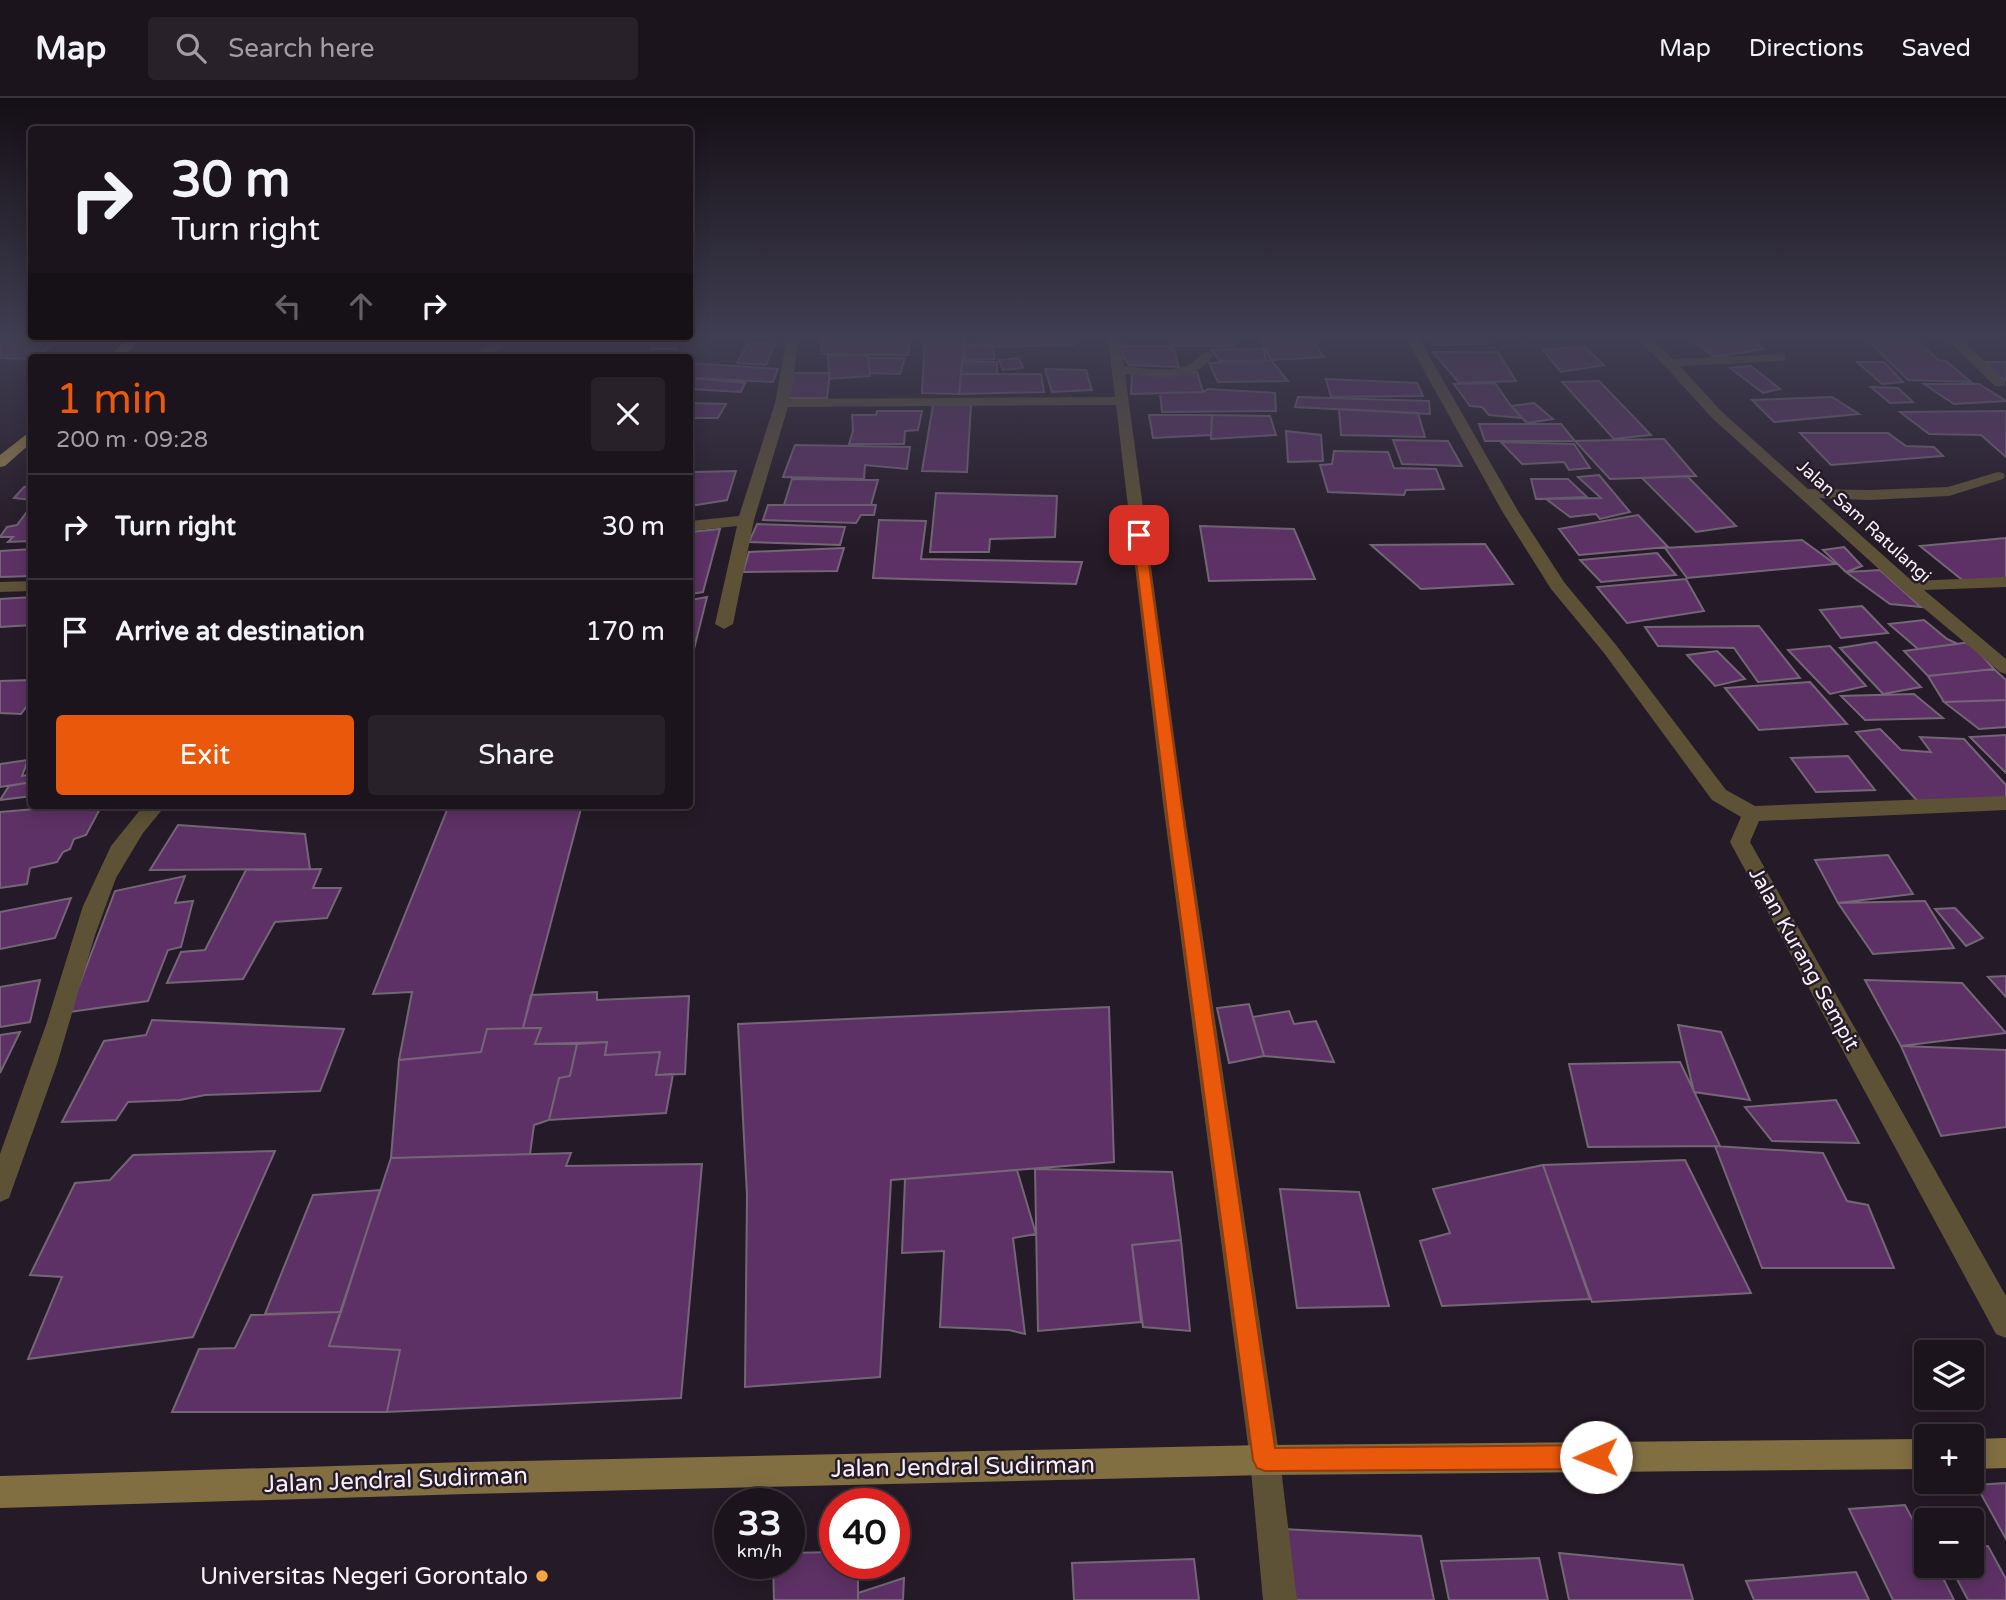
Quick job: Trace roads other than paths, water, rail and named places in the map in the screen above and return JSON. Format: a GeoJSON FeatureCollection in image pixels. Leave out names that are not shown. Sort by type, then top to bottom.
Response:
{"type":"FeatureCollection","features":[{"type":"Feature","properties":{"kind":"main road"},"geometry":{"type":"LineString","coordinates":[[0,463],[28,438]]}},
{"type":"Feature","properties":{"kind":"street"},"geometry":{"type":"LineString","coordinates":[[724,624],[746,520],[780,408]]}},
{"type":"Feature","properties":{"kind":"street"},"geometry":{"type":"LineString","coordinates":[[1124,408],[1173,803],[1265,1460],[1280,1600]]}},
{"type":"Feature","properties":{"kind":"street"},"geometry":{"type":"LineString","coordinates":[[1452,408],[1510,511],[1557,585],[1610,649],[1719,795],[1752,814],[2006,803]]}},
{"type":"Feature","properties":{"kind":"street","name":"Jalan Sam Ratulangi"},"geometry":{"type":"LineString","coordinates":[[1711,408],[1908,586],[2006,668]]}},
{"type":"Feature","properties":{"kind":"street"},"geometry":{"type":"LineString","coordinates":[[1804,493],[1869,495],[1949,491],[1998,476]]}},
{"type":"Feature","properties":{"kind":"street"},"geometry":{"type":"LineString","coordinates":[[693,526],[746,520]]}},
{"type":"Feature","properties":{"kind":"street"},"geometry":{"type":"LineString","coordinates":[[1908,586],[2006,582]]}},
{"type":"Feature","properties":{"kind":"street"},"geometry":{"type":"LineString","coordinates":[[0,587],[28,586]]}},
{"type":"Feature","properties":{"kind":"street"},"geometry":{"type":"LineString","coordinates":[[0,1189],[55,1034],[109,865],[136,823],[152,809]]}},
{"type":"Feature","properties":{"kind":"street","name":"Jalan Kurang Sempit"},"geometry":{"type":"LineString","coordinates":[[1752,814],[1740,842],[2006,1324]]}},
{"type":"Feature","properties":{"kind":"street","name":"Jalan Jendral Sudirman"},"geometry":{"type":"LineString","coordinates":[[0,1492],[467,1478],[1265,1460],[1914,1454]]}},
{"type":"Feature","properties":{"kind":"street"},"geometry":{"type":"LineString","coordinates":[[1984,1454],[2006,1454]]}},
{"type":"Feature","properties":{"kind":"place","name":"Universitas Negeri Gorontalo"},"geometry":{"type":"Point","coordinates":[542,1576]}}]}
